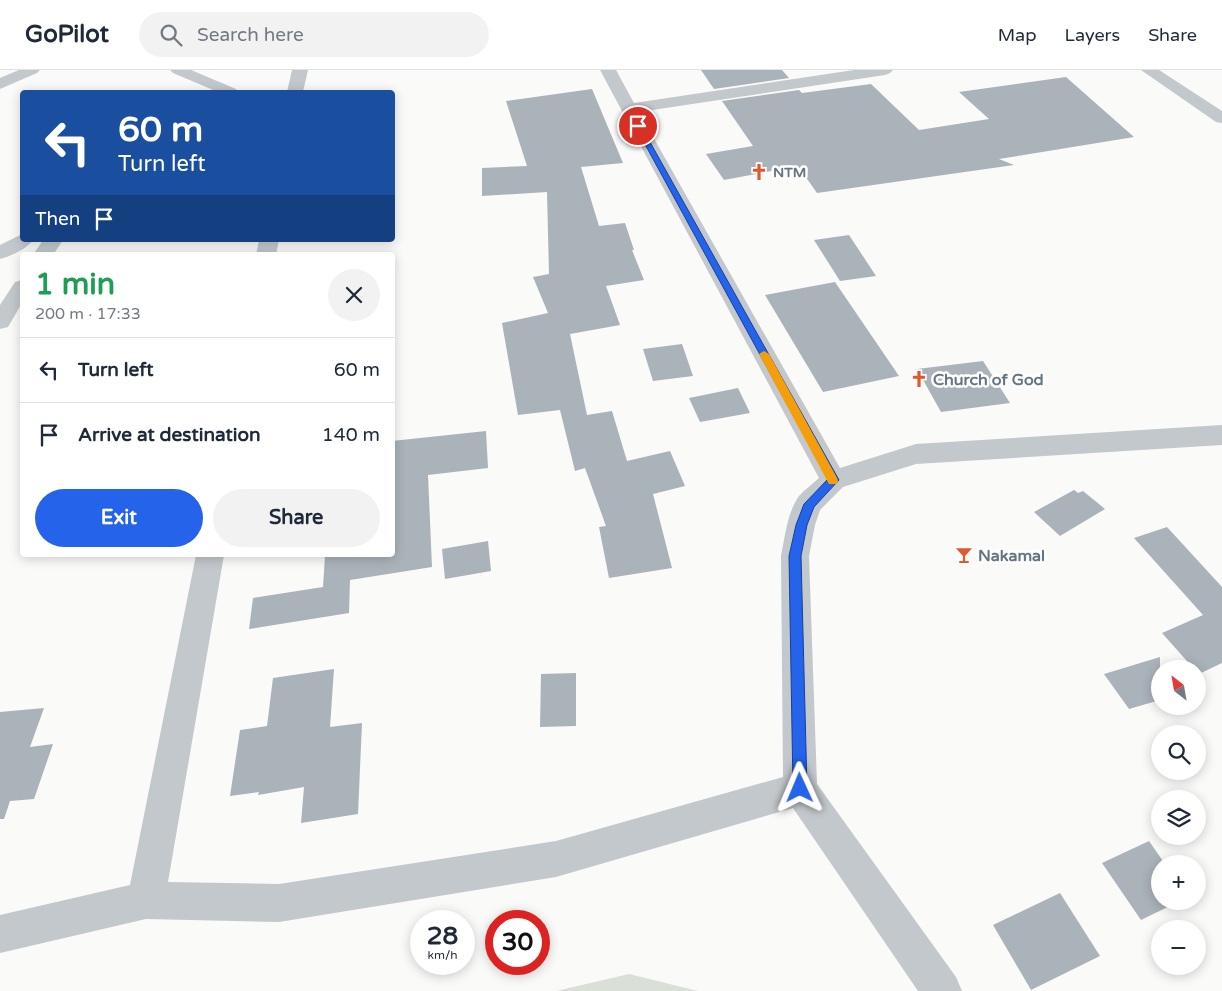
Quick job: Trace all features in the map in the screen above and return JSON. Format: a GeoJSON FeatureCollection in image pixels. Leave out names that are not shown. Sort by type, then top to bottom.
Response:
{"type":"FeatureCollection","features":[{"type":"Feature","properties":{"kind":"street"},"geometry":{"type":"LineString","coordinates":[[0,84],[32,70]]}},
{"type":"Feature","properties":{"kind":"street"},"geometry":{"type":"LineString","coordinates":[[178,70],[225,90]]}},
{"type":"Feature","properties":{"kind":"street"},"geometry":{"type":"LineString","coordinates":[[295,90],[300,70]]}},
{"type":"Feature","properties":{"kind":"street"},"geometry":{"type":"LineString","coordinates":[[608,70],[834,480]]}},
{"type":"Feature","properties":{"kind":"street"},"geometry":{"type":"LineString","coordinates":[[629,109],[885,70]]}},
{"type":"Feature","properties":{"kind":"street"},"geometry":{"type":"LineString","coordinates":[[1149,70],[1222,118]]}},
{"type":"Feature","properties":{"kind":"street"},"geometry":{"type":"LineString","coordinates":[[0,253],[20,242]]}},
{"type":"Feature","properties":{"kind":"street"},"geometry":{"type":"LineString","coordinates":[[0,322],[20,291]]}},
{"type":"Feature","properties":{"kind":"street"},"geometry":{"type":"LineString","coordinates":[[942,991],[800,788],[795,556],[801,525],[809,504],[834,480],[916,454],[1222,435]]}},
{"type":"Feature","properties":{"kind":"street"},"geometry":{"type":"LineString","coordinates":[[146,900],[210,557]]}},
{"type":"Feature","properties":{"kind":"street"},"geometry":{"type":"LineString","coordinates":[[0,934],[146,900],[279,903],[556,859],[800,788]]}},
{"type":"Feature","properties":{"kind":"shaded area"},"geometry":{"type":"Polygon","coordinates":[[[629,974],[698,991],[556,991],[629,974]]]}},
{"type":"Feature","properties":{"kind":"building"},"geometry":{"type":"Polygon","coordinates":[[[701,70],[782,70],[789,78],[714,89],[701,70]]]}},
{"type":"Feature","properties":{"kind":"building"},"geometry":{"type":"Polygon","coordinates":[[[1066,77],[1134,137],[999,159],[1014,165],[817,193],[798,166],[724,180],[706,154],[753,146],[722,101],[799,90],[802,93],[871,84],[919,130],[989,119],[959,92],[1066,77]]]}},
{"type":"Feature","properties":{"kind":"building"},"geometry":{"type":"Polygon","coordinates":[[[592,89],[623,163],[581,167],[599,226],[625,223],[634,250],[632,250],[644,280],[606,286],[620,325],[570,334],[587,415],[612,411],[627,461],[670,451],[685,486],[653,494],[672,568],[609,578],[599,527],[606,526],[585,468],[575,471],[560,410],[518,415],[502,323],[548,313],[533,277],[549,274],[547,192],[482,196],[482,168],[527,166],[506,101],[592,89]]]}},
{"type":"Feature","properties":{"kind":"building"},"geometry":{"type":"Polygon","coordinates":[[[849,235],[876,276],[840,281],[814,240],[849,235]]]}},
{"type":"Feature","properties":{"kind":"building"},"geometry":{"type":"Polygon","coordinates":[[[835,282],[899,376],[823,392],[765,295],[835,282]]]}},
{"type":"Feature","properties":{"kind":"building"},"geometry":{"type":"Polygon","coordinates":[[[682,344],[693,376],[653,381],[643,349],[682,344]]]}},
{"type":"Feature","properties":{"kind":"building"},"geometry":{"type":"Polygon","coordinates":[[[983,361],[1010,403],[941,412],[917,369],[983,361]]]}},
{"type":"Feature","properties":{"kind":"building"},"geometry":{"type":"Polygon","coordinates":[[[738,388],[750,413],[700,422],[689,398],[738,388]]]}},
{"type":"Feature","properties":{"kind":"building"},"geometry":{"type":"Polygon","coordinates":[[[486,431],[488,468],[428,475],[432,567],[350,580],[349,613],[249,629],[253,598],[323,587],[325,557],[395,557],[395,441],[486,431]]]}},
{"type":"Feature","properties":{"kind":"building"},"geometry":{"type":"Polygon","coordinates":[[[1074,490],[1078,493],[1083,491],[1105,509],[1060,536],[1034,512],[1074,490]]]}},
{"type":"Feature","properties":{"kind":"building"},"geometry":{"type":"Polygon","coordinates":[[[1167,527],[1222,587],[1222,663],[1206,671],[1206,660],[1186,660],[1162,633],[1203,615],[1134,538],[1167,527]]]}},
{"type":"Feature","properties":{"kind":"building"},"geometry":{"type":"Polygon","coordinates":[[[488,541],[491,571],[445,579],[442,549],[488,541]]]}},
{"type":"Feature","properties":{"kind":"building"},"geometry":{"type":"Polygon","coordinates":[[[1160,657],[1160,660],[1151,660],[1151,703],[1129,709],[1104,674],[1160,657]]]}},
{"type":"Feature","properties":{"kind":"building"},"geometry":{"type":"Polygon","coordinates":[[[334,669],[330,727],[362,723],[358,814],[301,823],[304,787],[258,795],[259,792],[230,796],[240,730],[267,726],[273,678],[334,669]]]}},
{"type":"Feature","properties":{"kind":"building"},"geometry":{"type":"Polygon","coordinates":[[[576,673],[576,726],[540,727],[541,674],[576,673]]]}},
{"type":"Feature","properties":{"kind":"building"},"geometry":{"type":"Polygon","coordinates":[[[44,708],[30,747],[53,744],[34,799],[10,801],[4,819],[0,819],[0,712],[44,708]]]}},
{"type":"Feature","properties":{"kind":"building"},"geometry":{"type":"Polygon","coordinates":[[[1149,841],[1159,855],[1151,855],[1151,910],[1162,910],[1141,920],[1102,863],[1149,841]]]}},
{"type":"Feature","properties":{"kind":"building"},"geometry":{"type":"Polygon","coordinates":[[[1060,893],[1100,956],[1031,990],[993,925],[1060,893]]]}},
{"type":"Feature","properties":{"kind":"slow traffic"},"geometry":{"type":"LineString","coordinates":[[764,354],[833,481]]}},
{"type":"Feature","properties":{"kind":"place","name":"NTM"},"geometry":{"type":"Point","coordinates":[759,172]}},
{"type":"Feature","properties":{"kind":"place","name":"Church of God"},"geometry":{"type":"Point","coordinates":[919,379]}},
{"type":"Feature","properties":{"kind":"place","name":"Nakamal"},"geometry":{"type":"Point","coordinates":[964,555]}},
{"type":"Feature","properties":{"kind":"route"},"geometry":{"type":"LineString","coordinates":[[638,126],[834,480],[809,504],[801,525],[795,556],[800,788]]}}]}
